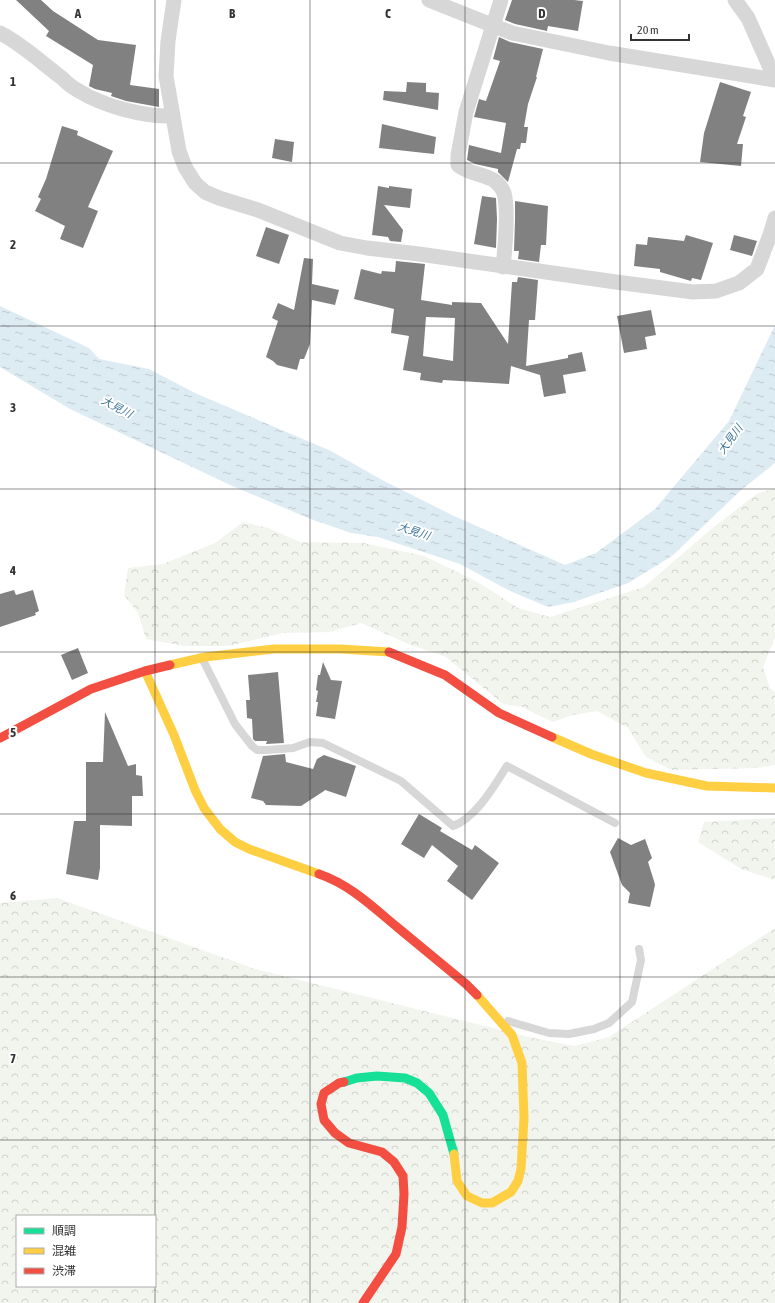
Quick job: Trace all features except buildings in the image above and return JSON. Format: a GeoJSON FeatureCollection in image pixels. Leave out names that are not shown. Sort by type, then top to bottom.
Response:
{"type":"FeatureCollection","features":[{"type":"Feature","properties":{"kind":"street"},"geometry":{"type":"LineString","coordinates":[[174,0],[168,41],[166,76],[179,151],[185,168],[195,183],[205,192],[219,198],[258,210],[340,243],[503,267],[693,292],[716,291],[739,283],[757,269],[775,218]]}},
{"type":"Feature","properties":{"kind":"street"},"geometry":{"type":"LineString","coordinates":[[429,0],[512,33],[609,53],[775,80]]}},
{"type":"Feature","properties":{"kind":"street"},"geometry":{"type":"LineString","coordinates":[[500,0],[466,112],[458,155],[458,165],[467,171],[494,180],[504,192],[506,203],[503,267]]}},
{"type":"Feature","properties":{"kind":"street"},"geometry":{"type":"LineString","coordinates":[[735,0],[748,18],[775,80]]}},
{"type":"Feature","properties":{"kind":"street"},"geometry":{"type":"LineString","coordinates":[[0,33],[37,58],[78,91],[98,101],[141,114],[158,117],[173,116]]}},
{"type":"Feature","properties":{"kind":"street"},"geometry":{"type":"LineString","coordinates":[[0,738],[91,689],[145,671],[202,657],[274,649],[341,649],[388,652],[445,675],[499,712],[591,754],[646,773],[708,786],[775,788]]}},
{"type":"Feature","properties":{"kind":"street"},"geometry":{"type":"LineString","coordinates":[[145,671],[174,735],[195,790],[204,808],[220,829],[235,842],[250,849],[331,878],[371,905],[466,984],[512,1035],[522,1063],[524,1118],[521,1169],[518,1181],[511,1192],[492,1203],[482,1203],[467,1196],[457,1181],[454,1154],[443,1116],[429,1093],[418,1083],[405,1078],[377,1076],[357,1078],[340,1083],[324,1093],[321,1104],[324,1120],[334,1133],[349,1142],[382,1152],[394,1162],[403,1176],[404,1194],[402,1227],[396,1254],[363,1303]]}},
{"type":"Feature","properties":{"kind":"lane"},"geometry":{"type":"LineString","coordinates":[[202,657],[235,724],[252,746],[257,750],[293,748],[310,742],[323,743],[401,781],[453,826],[463,821],[483,802],[507,766],[615,823]]}},
{"type":"Feature","properties":{"kind":"lane"},"geometry":{"type":"LineString","coordinates":[[499,1019],[549,1033],[569,1034],[594,1029],[609,1022],[632,1002],[641,960],[639,949]]}},
{"type":"Feature","properties":{"kind":"green space"},"geometry":{"type":"Polygon","coordinates":[[[775,489],[775,637],[763,667],[770,688],[775,692],[775,765],[757,768],[671,770],[646,757],[628,728],[597,711],[572,715],[553,722],[522,707],[503,704],[446,657],[411,645],[361,623],[330,632],[283,633],[228,646],[184,646],[146,639],[138,613],[124,595],[128,568],[163,564],[215,543],[243,522],[268,528],[300,542],[363,543],[424,556],[476,581],[518,608],[550,617],[644,587],[710,530],[758,493],[775,489]]]}},
{"type":"Feature","properties":{"kind":"green space"},"geometry":{"type":"Polygon","coordinates":[[[775,818],[775,880],[741,869],[698,842],[704,822],[775,818]]]}},
{"type":"Feature","properties":{"kind":"green space"},"geometry":{"type":"Polygon","coordinates":[[[57,898],[255,969],[533,1038],[574,1046],[609,1037],[775,928],[775,1303],[0,1303],[0,903],[57,898]]]}},
{"type":"Feature","properties":{"kind":"water","name":"大見川"},"geometry":{"type":"Polygon","coordinates":[[[0,306],[89,348],[99,359],[149,369],[195,393],[331,451],[384,481],[452,515],[565,565],[596,553],[655,509],[729,421],[775,325],[775,463],[740,491],[672,556],[628,583],[574,602],[548,607],[510,591],[460,564],[378,537],[351,533],[308,518],[228,484],[70,409],[0,367],[0,306]]]}},
{"type":"Feature","properties":{"kind":"traffic: fast"},"geometry":{"type":"LineString","coordinates":[[344,1082],[357,1078],[377,1076],[405,1078],[417,1083],[429,1093],[443,1115],[454,1154]]}},
{"type":"Feature","properties":{"kind":"traffic: slow"},"geometry":{"type":"LineString","coordinates":[[170,665],[205,657],[274,649],[341,649],[389,652]]}},
{"type":"Feature","properties":{"kind":"traffic: slow"},"geometry":{"type":"LineString","coordinates":[[145,671],[174,735],[195,790],[204,808],[220,829],[235,842],[249,849],[319,874]]}},
{"type":"Feature","properties":{"kind":"traffic: slow"},"geometry":{"type":"LineString","coordinates":[[552,737],[591,754],[646,773],[707,786],[775,788]]}},
{"type":"Feature","properties":{"kind":"traffic: slow"},"geometry":{"type":"LineString","coordinates":[[454,1154],[457,1181],[467,1196],[482,1203],[492,1203],[511,1192],[518,1181],[521,1169],[524,1118],[522,1063],[512,1035],[477,995]]}},
{"type":"Feature","properties":{"kind":"traffic: jam"},"geometry":{"type":"LineString","coordinates":[[389,652],[445,675],[499,713],[552,737]]}},
{"type":"Feature","properties":{"kind":"traffic: jam"},"geometry":{"type":"LineString","coordinates":[[0,738],[91,689],[145,671],[170,665]]}},
{"type":"Feature","properties":{"kind":"traffic: jam"},"geometry":{"type":"LineString","coordinates":[[319,874],[330,878],[351,890],[370,904],[466,984],[477,995]]}},
{"type":"Feature","properties":{"kind":"traffic: jam"},"geometry":{"type":"LineString","coordinates":[[344,1082],[339,1083],[324,1093],[321,1104],[324,1120],[335,1133],[349,1143],[382,1152],[394,1162],[403,1176],[404,1194],[402,1227],[396,1254],[363,1303]]}}]}
